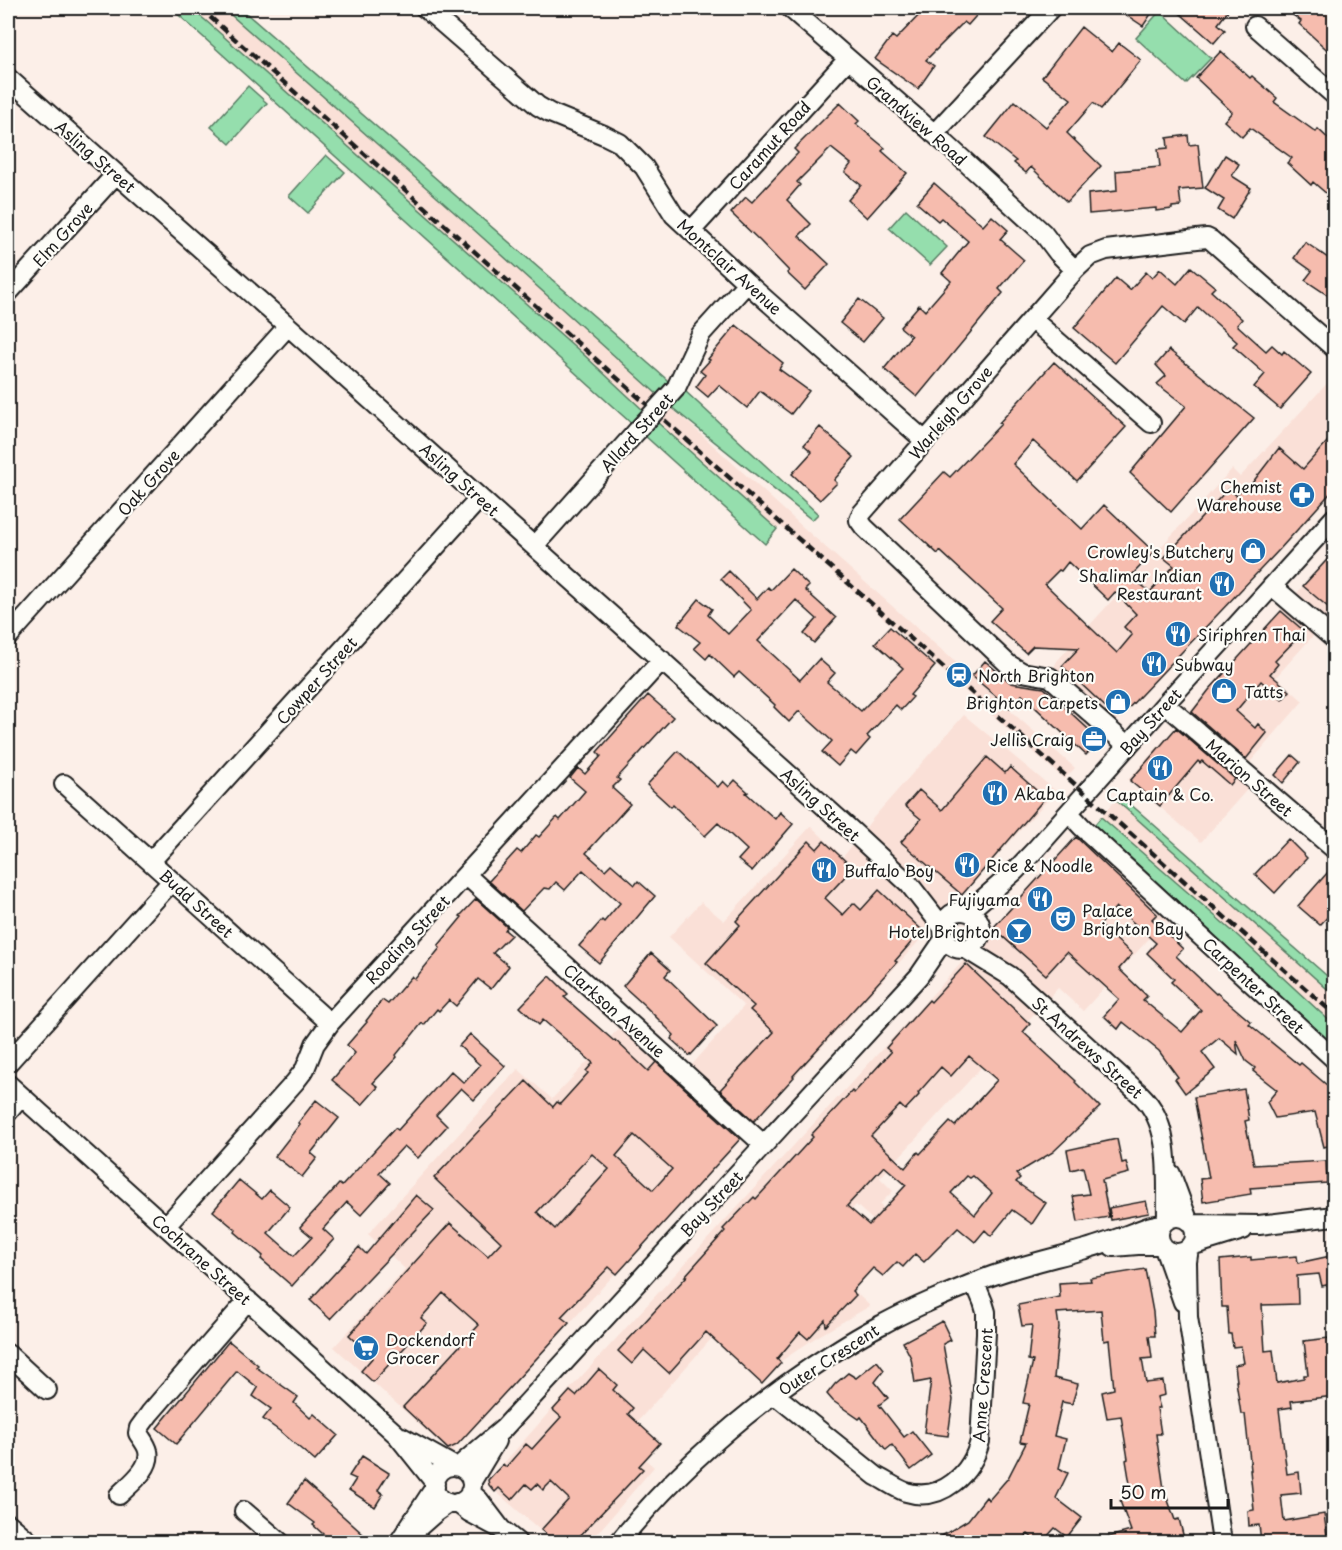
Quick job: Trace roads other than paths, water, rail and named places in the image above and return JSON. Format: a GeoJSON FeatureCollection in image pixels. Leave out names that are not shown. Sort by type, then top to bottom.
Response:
{"type":"FeatureCollection","features":[{"type":"Feature","properties":{"kind":"street","name":"Montclair Avenue"},"geometry":{"type":"LineString","coordinates":[[424,8],[538,106],[620,143],[644,167],[674,215],[925,441]]}},
{"type":"Feature","properties":{"kind":"street","name":"Grandview Road"},"geometry":{"type":"LineString","coordinates":[[790,8],[1043,232],[1058,253],[1080,264]]}},
{"type":"Feature","properties":{"kind":"street"},"geometry":{"type":"LineString","coordinates":[[934,134],[1051,8]]}},
{"type":"Feature","properties":{"kind":"street"},"geometry":{"type":"LineString","coordinates":[[1255,26],[1335,95]]}},
{"type":"Feature","properties":{"kind":"street","name":"Caramut Road"},"geometry":{"type":"LineString","coordinates":[[691,231],[848,59]]}},
{"type":"Feature","properties":{"kind":"street","name":"Asling Street"},"geometry":{"type":"LineString","coordinates":[[8,78],[662,660],[909,884],[953,941]]}},
{"type":"Feature","properties":{"kind":"street","name":"Elm Grove"},"geometry":{"type":"LineString","coordinates":[[8,293],[116,174]]}},
{"type":"Feature","properties":{"kind":"street","name":"Warleigh Grove"},"geometry":{"type":"LineString","coordinates":[[1128,746],[1050,678],[1023,672],[1008,664],[861,524],[859,520],[862,513],[1080,264],[1094,254],[1106,250],[1207,238],[1335,348]]}},
{"type":"Feature","properties":{"kind":"street","name":"Allard Street"},"geometry":{"type":"LineString","coordinates":[[534,546],[676,388],[701,334],[747,283]]}},
{"type":"Feature","properties":{"kind":"street"},"geometry":{"type":"LineString","coordinates":[[1032,319],[1151,423]]}},
{"type":"Feature","properties":{"kind":"street","name":"Oak Grove"},"geometry":{"type":"LineString","coordinates":[[8,637],[288,326]]}},
{"type":"Feature","properties":{"kind":"street","name":"Cowper Street"},"geometry":{"type":"LineString","coordinates":[[151,861],[480,498]]}},
{"type":"Feature","properties":{"kind":"street","name":"Bay Street"},"geometry":{"type":"LineString","coordinates":[[971,921],[1335,518]]}},
{"type":"Feature","properties":{"kind":"street"},"geometry":{"type":"LineString","coordinates":[[1272,586],[1335,639]]}},
{"type":"Feature","properties":{"kind":"street","name":"Rooding Street"},"geometry":{"type":"LineString","coordinates":[[166,1226],[295,1082],[305,1069],[315,1044],[330,1023],[662,660]]}},
{"type":"Feature","properties":{"kind":"street","name":"Marion Street"},"geometry":{"type":"LineString","coordinates":[[1165,704],[1335,849]]}},
{"type":"Feature","properties":{"kind":"street","name":"Budd Street"},"geometry":{"type":"LineString","coordinates":[[64,784],[330,1023]]}},
{"type":"Feature","properties":{"kind":"street","name":"Carpenter Street"},"geometry":{"type":"LineString","coordinates":[[1069,813],[1335,1059]]}},
{"type":"Feature","properties":{"kind":"street","name":"Clarkson Avenue"},"geometry":{"type":"LineString","coordinates":[[466,875],[764,1145]]}},
{"type":"Feature","properties":{"kind":"street"},"geometry":{"type":"LineString","coordinates":[[8,1063],[172,881]]}},
{"type":"Feature","properties":{"kind":"street","name":"Asling Street"},"geometry":{"type":"LineString","coordinates":[[909,884],[971,921]]}},
{"type":"Feature","properties":{"kind":"street"},"geometry":{"type":"LineString","coordinates":[[948,919],[971,921],[972,946],[953,941],[948,919]]}},
{"type":"Feature","properties":{"kind":"street","name":"St Andrews Street"},"geometry":{"type":"LineString","coordinates":[[971,921],[1010,976]]}},
{"type":"Feature","properties":{"kind":"street","name":"Bay Street"},"geometry":{"type":"LineString","coordinates":[[456,1466],[503,1430],[953,941]]}},
{"type":"Feature","properties":{"kind":"street","name":"St Andrews Street"},"geometry":{"type":"LineString","coordinates":[[953,941],[1010,976],[1147,1101],[1158,1118],[1166,1158],[1190,1222]]}},
{"type":"Feature","properties":{"kind":"street"},"geometry":{"type":"LineString","coordinates":[[8,1112],[12,1091]]}},
{"type":"Feature","properties":{"kind":"street","name":"Cochrane Street"},"geometry":{"type":"LineString","coordinates":[[12,1091],[166,1226],[396,1434],[435,1485]]}},
{"type":"Feature","properties":{"kind":"street","name":"St Andrews Street"},"geometry":{"type":"LineString","coordinates":[[1164,1222],[1166,1158]]}},
{"type":"Feature","properties":{"kind":"street"},"geometry":{"type":"LineString","coordinates":[[1188,1317],[1158,1235],[1164,1222],[1178,1216],[1190,1222],[1259,1225],[1335,1216]]}},
{"type":"Feature","properties":{"kind":"street","name":"Outer Crescent"},"geometry":{"type":"LineString","coordinates":[[619,1542],[654,1502],[727,1431],[774,1394],[839,1349],[881,1324],[924,1303],[1035,1261],[1084,1250],[1164,1222]]}},
{"type":"Feature","properties":{"kind":"street"},"geometry":{"type":"LineString","coordinates":[[1190,1222],[1195,1235],[1187,1262],[1188,1317],[1222,1542]]}},
{"type":"Feature","properties":{"kind":"street"},"geometry":{"type":"LineString","coordinates":[[1163,1247],[1179,1253],[1190,1247],[1259,1225]]}},
{"type":"Feature","properties":{"kind":"street","name":"Outer Crescent"},"geometry":{"type":"LineString","coordinates":[[1084,1250],[1138,1245],[1163,1247]]}},
{"type":"Feature","properties":{"kind":"street","name":"Anne Crescent"},"geometry":{"type":"LineString","coordinates":[[774,1394],[876,1476],[894,1487],[921,1494],[943,1490],[961,1476],[969,1466],[980,1441],[986,1312],[975,1283]]}},
{"type":"Feature","properties":{"kind":"street"},"geometry":{"type":"LineString","coordinates":[[119,1495],[145,1468],[148,1460],[148,1450],[138,1434],[139,1428],[248,1300]]}},
{"type":"Feature","properties":{"kind":"street"},"geometry":{"type":"LineString","coordinates":[[8,1354],[47,1390]]}},
{"type":"Feature","properties":{"kind":"street","name":"Bay Street"},"geometry":{"type":"LineString","coordinates":[[400,1542],[436,1512],[462,1495],[503,1430]]}},
{"type":"Feature","properties":{"kind":"street","name":"Cochrane Street"},"geometry":{"type":"LineString","coordinates":[[396,1434],[456,1466]]}},
{"type":"Feature","properties":{"kind":"street"},"geometry":{"type":"LineString","coordinates":[[462,1495],[467,1472],[456,1466],[443,1469],[435,1485],[439,1497],[462,1495],[480,1500],[501,1529],[517,1542]]}},
{"type":"Feature","properties":{"kind":"street","name":"Bay Street"},"geometry":{"type":"LineString","coordinates":[[400,1542],[435,1485]]}},
{"type":"Feature","properties":{"kind":"street"},"geometry":{"type":"LineString","coordinates":[[244,1511],[280,1542]]}},
{"type":"Feature","properties":{"kind":"street"},"geometry":{"type":"LineString","coordinates":[[8,1523],[30,1542]]}},
{"type":"Feature","properties":{"kind":"railway"},"geometry":{"type":"LineString","coordinates":[[200,8],[1334,1014]]}},
{"type":"Feature","properties":{"kind":"place","name":"Chemist Warehouse"},"geometry":{"type":"Point","coordinates":[1302,495]}},
{"type":"Feature","properties":{"kind":"place","name":"Crowley's Butchery"},"geometry":{"type":"Point","coordinates":[1253,551]}},
{"type":"Feature","properties":{"kind":"place","name":"Shalimar Indian Restaurant"},"geometry":{"type":"Point","coordinates":[1222,584]}},
{"type":"Feature","properties":{"kind":"place","name":"Siriphren Thai"},"geometry":{"type":"Point","coordinates":[1178,634]}},
{"type":"Feature","properties":{"kind":"place","name":"Subway"},"geometry":{"type":"Point","coordinates":[1154,664]}},
{"type":"Feature","properties":{"kind":"place","name":"North Brighton"},"geometry":{"type":"Point","coordinates":[959,675]}},
{"type":"Feature","properties":{"kind":"place","name":"Tatts"},"geometry":{"type":"Point","coordinates":[1224,691]}},
{"type":"Feature","properties":{"kind":"place","name":"Brighton Carpets"},"geometry":{"type":"Point","coordinates":[1118,702]}},
{"type":"Feature","properties":{"kind":"place","name":"Jellis Craig"},"geometry":{"type":"Point","coordinates":[1094,739]}},
{"type":"Feature","properties":{"kind":"place","name":"Captain & Co."},"geometry":{"type":"Point","coordinates":[1160,768]}},
{"type":"Feature","properties":{"kind":"place","name":"Akaba"},"geometry":{"type":"Point","coordinates":[995,793]}},
{"type":"Feature","properties":{"kind":"place","name":"Rice & Noodle"},"geometry":{"type":"Point","coordinates":[967,865]}},
{"type":"Feature","properties":{"kind":"place","name":"Buffalo Boy"},"geometry":{"type":"Point","coordinates":[824,870]}},
{"type":"Feature","properties":{"kind":"place","name":"Fujiyama"},"geometry":{"type":"Point","coordinates":[1040,899]}},
{"type":"Feature","properties":{"kind":"place","name":"Palace Brighton Bay"},"geometry":{"type":"Point","coordinates":[1063,919]}},
{"type":"Feature","properties":{"kind":"place","name":"Hotel Brighton"},"geometry":{"type":"Point","coordinates":[1019,931]}},
{"type":"Feature","properties":{"kind":"place","name":"Dockendorf Grocer"},"geometry":{"type":"Point","coordinates":[366,1348]}}]}
